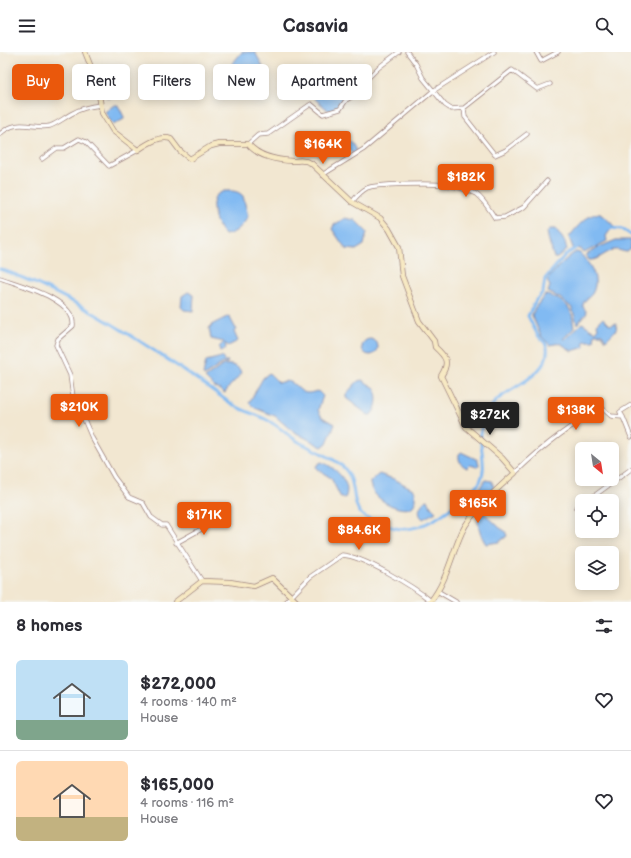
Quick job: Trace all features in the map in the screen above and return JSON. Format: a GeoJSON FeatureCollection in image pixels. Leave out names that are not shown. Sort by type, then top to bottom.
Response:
{"type":"FeatureCollection","features":[{"type":"Feature","properties":{"kind":"street"},"geometry":{"type":"LineString","coordinates":[[85,52],[97,82],[102,113],[113,131],[138,150]]}},
{"type":"Feature","properties":{"kind":"street"},"geometry":{"type":"LineString","coordinates":[[42,159],[57,148],[64,148],[78,139],[86,142],[109,166],[154,141],[168,138],[172,139],[180,151],[190,158],[211,146],[219,144],[248,144],[258,135],[273,132],[311,104],[323,114],[337,111],[346,100],[360,92],[368,78],[378,68],[399,52]]}},
{"type":"Feature","properties":{"kind":"street"},"geometry":{"type":"LineString","coordinates":[[407,52],[433,91],[445,105],[451,109],[464,108],[512,70],[537,89],[550,84]]}},
{"type":"Feature","properties":{"kind":"street"},"geometry":{"type":"LineString","coordinates":[[322,175],[364,149],[433,91],[494,52]]}},
{"type":"Feature","properties":{"kind":"street"},"geometry":{"type":"LineString","coordinates":[[536,52],[541,61],[558,52]]}},
{"type":"Feature","properties":{"kind":"street"},"geometry":{"type":"LineString","coordinates":[[0,134],[16,126],[48,126],[83,108],[101,105]]}},
{"type":"Feature","properties":{"kind":"street"},"geometry":{"type":"LineString","coordinates":[[464,108],[465,117],[495,155],[506,150],[527,134]]}},
{"type":"Feature","properties":{"kind":"street"},"geometry":{"type":"LineString","coordinates":[[248,144],[254,152],[264,156],[293,161],[303,160],[310,164],[352,202],[380,218],[389,229],[399,247],[402,276],[419,321],[434,341],[435,347],[444,355],[447,362],[446,368],[441,376],[466,426],[502,458],[515,473]]}},
{"type":"Feature","properties":{"kind":"street"},"geometry":{"type":"LineString","coordinates":[[352,202],[368,187],[387,185],[442,185],[470,192],[481,198],[495,218],[505,217],[524,207],[547,181]]}},
{"type":"Feature","properties":{"kind":"street"},"geometry":{"type":"LineString","coordinates":[[0,278],[53,299],[70,312],[73,322],[72,326],[58,339],[56,345],[70,375],[74,404],[83,417],[99,452],[122,488],[129,497],[143,503],[158,522],[166,525],[202,582]]}},
{"type":"Feature","properties":{"kind":"street"},"geometry":{"type":"LineString","coordinates":[[631,405],[620,412],[631,437]]}},
{"type":"Feature","properties":{"kind":"street"},"geometry":{"type":"LineString","coordinates":[[286,602],[310,576],[342,555],[355,558],[400,579],[431,602],[439,592],[449,570],[462,531],[481,507],[515,473],[551,440],[592,413],[602,408],[614,418],[623,417]]}},
{"type":"Feature","properties":{"kind":"street"},"geometry":{"type":"LineString","coordinates":[[597,494],[631,469]]}},
{"type":"Feature","properties":{"kind":"street"},"geometry":{"type":"LineString","coordinates":[[176,543],[225,516]]}},
{"type":"Feature","properties":{"kind":"street"},"geometry":{"type":"LineString","coordinates":[[175,602],[202,582],[230,582],[254,586],[272,578],[297,602]]}},
{"type":"Feature","properties":{"kind":"street"},"geometry":{"type":"LineString","coordinates":[[439,592],[456,602]]}},
{"type":"Feature","properties":{"kind":"water"},"geometry":{"type":"Polygon","coordinates":[[[242,52],[255,52],[261,64],[232,64],[242,52]]]}},
{"type":"Feature","properties":{"kind":"water"},"geometry":{"type":"Polygon","coordinates":[[[316,100],[342,100],[340,105],[329,111],[316,100]]]}},
{"type":"Feature","properties":{"kind":"water"},"geometry":{"type":"Polygon","coordinates":[[[114,105],[118,105],[124,119],[113,125],[105,112],[114,105]]]}},
{"type":"Feature","properties":{"kind":"water"},"geometry":{"type":"Polygon","coordinates":[[[304,134],[307,135],[311,143],[310,145],[306,145],[301,138],[304,134]]]}},
{"type":"Feature","properties":{"kind":"water"},"geometry":{"type":"Polygon","coordinates":[[[347,140],[352,143],[357,152],[354,154],[344,142],[347,140]]]}},
{"type":"Feature","properties":{"kind":"water"},"geometry":{"type":"Polygon","coordinates":[[[224,191],[236,192],[243,196],[248,216],[239,228],[232,233],[225,235],[219,228],[213,208],[215,198],[218,194],[224,191]]]}},
{"type":"Feature","properties":{"kind":"water"},"geometry":{"type":"Polygon","coordinates":[[[599,213],[614,225],[606,236],[607,241],[584,253],[581,249],[573,248],[569,237],[586,219],[599,213]]]}},
{"type":"Feature","properties":{"kind":"water"},"geometry":{"type":"Polygon","coordinates":[[[345,218],[355,220],[367,232],[364,245],[356,250],[346,249],[332,229],[334,225],[345,218]]]}},
{"type":"Feature","properties":{"kind":"water"},"geometry":{"type":"Polygon","coordinates":[[[550,229],[556,229],[565,242],[567,250],[557,258],[554,258],[548,238],[547,232],[550,229]]]}},
{"type":"Feature","properties":{"kind":"water"},"geometry":{"type":"Polygon","coordinates":[[[616,240],[631,240],[631,249],[627,252],[614,250],[595,259],[589,260],[586,255],[597,248],[616,240]]]}},
{"type":"Feature","properties":{"kind":"water"},"geometry":{"type":"Polygon","coordinates":[[[576,252],[580,253],[587,261],[595,281],[593,292],[583,303],[583,307],[587,313],[577,324],[572,308],[560,298],[548,292],[550,286],[547,281],[560,265],[576,252]]]}},
{"type":"Feature","properties":{"kind":"water"},"geometry":{"type":"Polygon","coordinates":[[[188,292],[194,295],[193,311],[184,310],[181,307],[182,296],[188,292]]]}},
{"type":"Feature","properties":{"kind":"water"},"geometry":{"type":"Polygon","coordinates":[[[545,295],[552,296],[560,300],[571,312],[574,328],[563,339],[565,339],[582,323],[596,332],[598,329],[597,324],[603,318],[610,325],[617,323],[616,330],[606,340],[602,334],[595,334],[594,341],[585,341],[583,344],[585,347],[572,351],[560,343],[550,345],[541,336],[532,315],[535,308],[545,295]]]}},
{"type":"Feature","properties":{"kind":"water"},"geometry":{"type":"Polygon","coordinates":[[[229,316],[236,329],[234,332],[238,341],[228,346],[225,343],[226,349],[220,352],[219,347],[224,342],[211,339],[209,328],[213,324],[229,316]]]}},
{"type":"Feature","properties":{"kind":"water"},"geometry":{"type":"Polygon","coordinates":[[[370,339],[376,341],[378,347],[376,353],[370,355],[364,353],[362,347],[364,341],[370,339]]]}},
{"type":"Feature","properties":{"kind":"water"},"geometry":{"type":"Polygon","coordinates":[[[222,357],[224,361],[228,361],[227,363],[223,363],[204,376],[203,375],[206,361],[222,357]]]}},
{"type":"Feature","properties":{"kind":"water"},"geometry":{"type":"Polygon","coordinates":[[[223,365],[234,366],[242,373],[225,393],[213,386],[205,378],[223,365]]]}},
{"type":"Feature","properties":{"kind":"water"},"geometry":{"type":"Polygon","coordinates":[[[269,373],[279,383],[285,381],[289,382],[304,392],[309,393],[318,391],[323,396],[318,410],[322,417],[335,424],[327,443],[322,447],[291,430],[275,416],[255,408],[249,403],[263,378],[269,373]]]}},
{"type":"Feature","properties":{"kind":"water"},"geometry":{"type":"Polygon","coordinates":[[[362,380],[375,388],[377,403],[371,415],[368,415],[346,398],[346,394],[358,381],[362,380]]]}},
{"type":"Feature","properties":{"kind":"water"},"geometry":{"type":"Polygon","coordinates":[[[461,452],[478,460],[479,465],[477,467],[470,465],[467,468],[463,466],[459,459],[459,454],[461,452]]]}},
{"type":"Feature","properties":{"kind":"water"},"geometry":{"type":"Polygon","coordinates":[[[321,462],[331,467],[341,476],[347,492],[345,498],[341,498],[331,478],[317,469],[316,466],[321,462]]]}},
{"type":"Feature","properties":{"kind":"water"},"geometry":{"type":"Polygon","coordinates":[[[379,474],[394,479],[413,489],[415,491],[414,505],[409,508],[402,509],[377,497],[372,490],[370,482],[379,474]]]}},
{"type":"Feature","properties":{"kind":"water"},"geometry":{"type":"Polygon","coordinates":[[[485,480],[492,481],[494,488],[482,498],[477,492],[485,480]]]}},
{"type":"Feature","properties":{"kind":"water"},"geometry":{"type":"Polygon","coordinates":[[[428,500],[431,507],[436,512],[423,519],[419,512],[422,504],[428,500]]]}},
{"type":"Feature","properties":{"kind":"water"},"geometry":{"type":"Polygon","coordinates":[[[482,511],[505,531],[507,536],[499,542],[486,544],[484,541],[478,523],[478,515],[482,511]]]}},
{"type":"Feature","properties":{"kind":"waterway"},"geometry":{"type":"LineString","coordinates":[[610,228],[622,229],[631,235]]}},
{"type":"Feature","properties":{"kind":"waterway"},"geometry":{"type":"LineString","coordinates":[[0,269],[51,290],[99,316],[197,379],[240,409],[267,420],[295,440],[328,456],[344,468],[349,475],[352,482],[356,503],[362,515],[395,528],[407,529],[418,527],[440,516],[478,485],[482,477],[483,470],[481,439],[483,423],[495,402],[537,372],[543,364],[547,356],[547,345],[538,336],[528,316],[536,300],[543,292],[545,279],[565,255],[578,247]]}}]}
